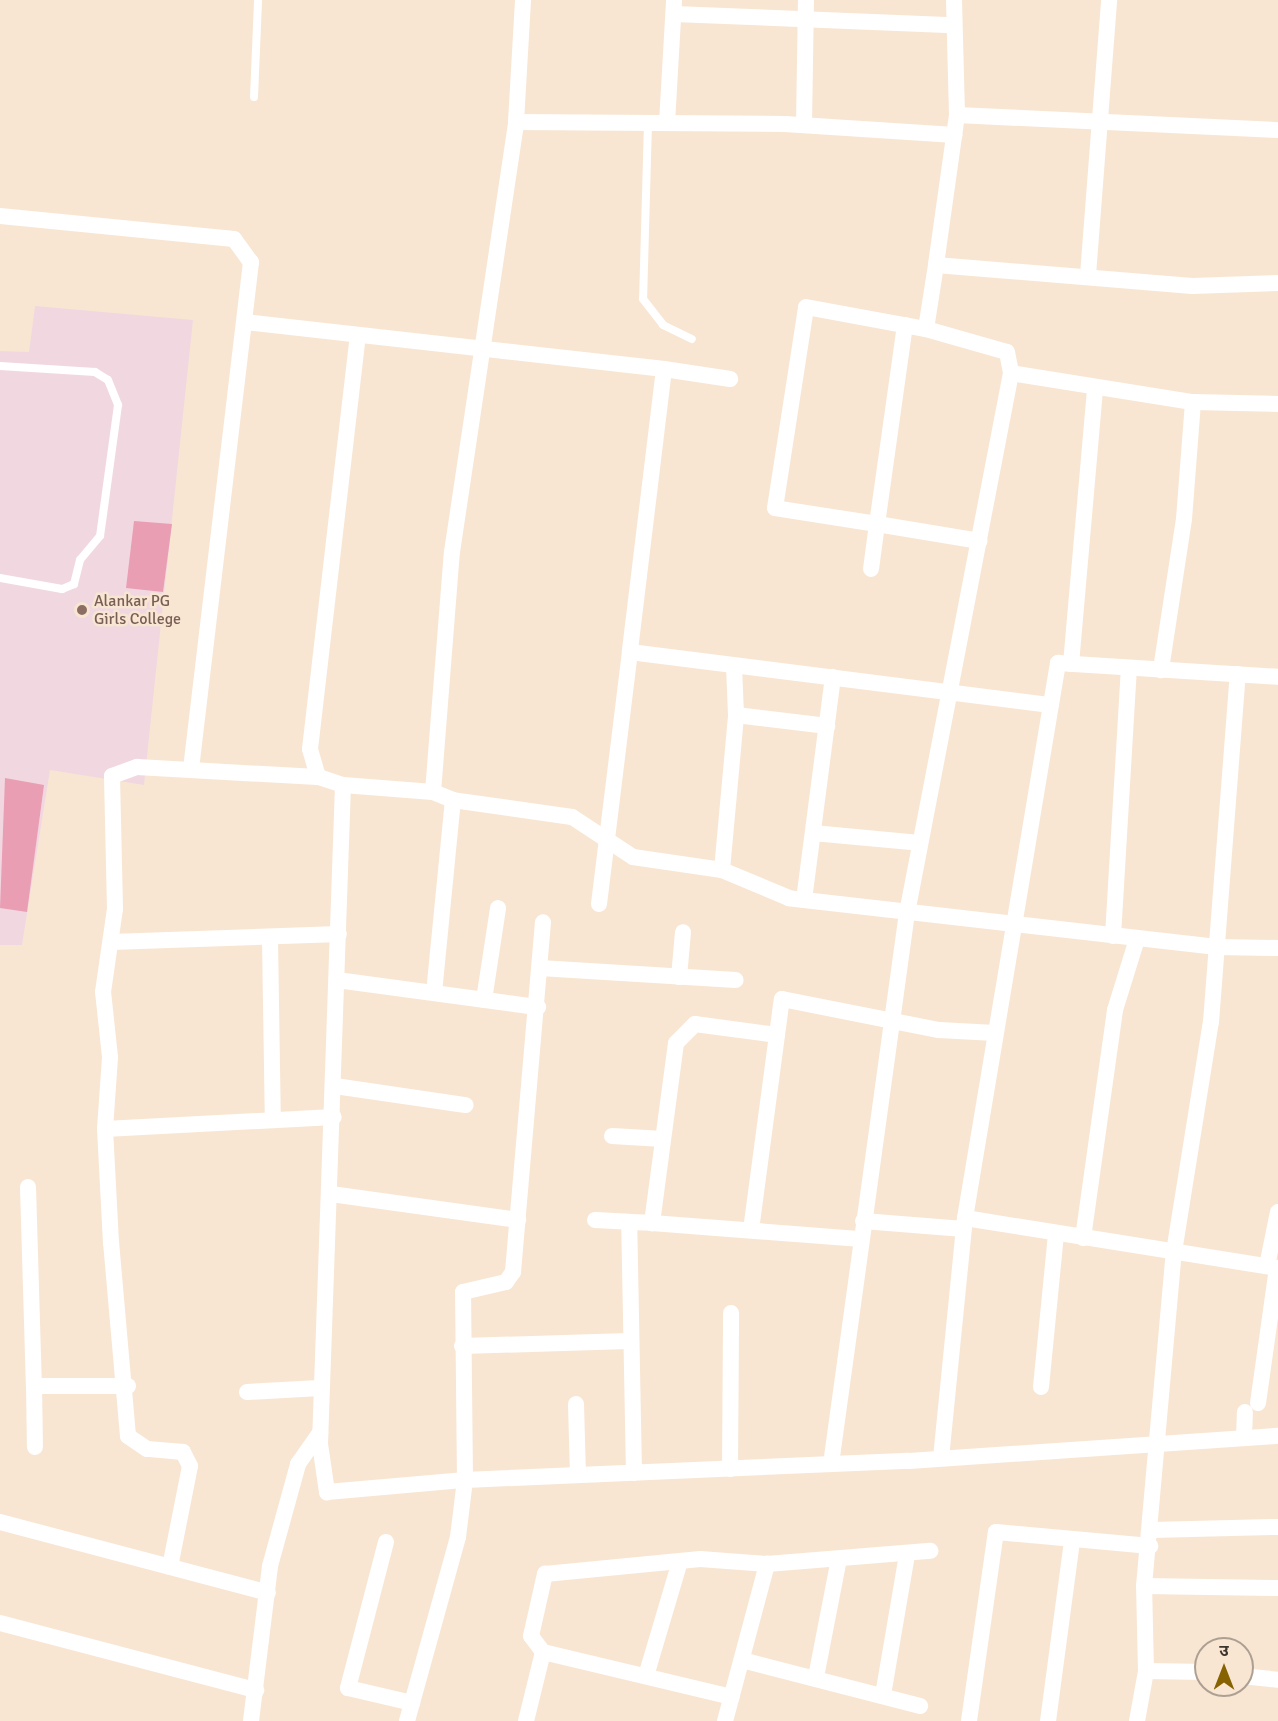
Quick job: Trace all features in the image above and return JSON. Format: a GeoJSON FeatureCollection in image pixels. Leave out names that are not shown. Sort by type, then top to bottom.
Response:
{"type":"FeatureCollection","features":[{"type":"Feature","properties":{"kind":"street"},"geometry":{"type":"LineString","coordinates":[[433,792],[452,552],[516,122],[523,0]]}},
{"type":"Feature","properties":{"kind":"street"},"geometry":{"type":"LineString","coordinates":[[804,125],[806,0]]}},
{"type":"Feature","properties":{"kind":"street"},"geometry":{"type":"LineString","coordinates":[[926,329],[957,115],[954,0]]}},
{"type":"Feature","properties":{"kind":"street"},"geometry":{"type":"LineString","coordinates":[[1088,275],[1102,118],[1109,0]]}},
{"type":"Feature","properties":{"kind":"street"},"geometry":{"type":"LineString","coordinates":[[667,123],[674,7],[805,20],[953,25]]}},
{"type":"Feature","properties":{"kind":"street"},"geometry":{"type":"LineString","coordinates":[[957,115],[1102,118],[1278,130]]}},
{"type":"Feature","properties":{"kind":"street"},"geometry":{"type":"LineString","coordinates":[[516,122],[804,125],[955,135]]}},
{"type":"Feature","properties":{"kind":"street"},"geometry":{"type":"LineString","coordinates":[[0,216],[234,239],[251,262],[191,769]]}},
{"type":"Feature","properties":{"kind":"street"},"geometry":{"type":"LineString","coordinates":[[936,265],[1088,275],[1192,286],[1278,283]]}},
{"type":"Feature","properties":{"kind":"street"},"geometry":{"type":"LineString","coordinates":[[831,1464],[907,913],[948,689],[980,541],[1011,373],[1007,352],[926,329],[806,307],[775,508],[980,541]]}},
{"type":"Feature","properties":{"kind":"street"},"geometry":{"type":"LineString","coordinates":[[245,322],[358,337],[481,348],[664,369],[730,379]]}},
{"type":"Feature","properties":{"kind":"street"},"geometry":{"type":"LineString","coordinates":[[871,569],[904,326]]}},
{"type":"Feature","properties":{"kind":"street"},"geometry":{"type":"LineString","coordinates":[[318,777],[310,748],[312,708],[358,337]]}},
{"type":"Feature","properties":{"kind":"street"},"geometry":{"type":"LineString","coordinates":[[598,904],[604,838],[630,652],[664,369]]}},
{"type":"Feature","properties":{"kind":"street"},"geometry":{"type":"LineString","coordinates":[[1011,373],[1193,402],[1278,404]]}},
{"type":"Feature","properties":{"kind":"street"},"geometry":{"type":"LineString","coordinates":[[1071,664],[1095,388]]}},
{"type":"Feature","properties":{"kind":"street"},"geometry":{"type":"LineString","coordinates":[[1161,670],[1184,519],[1193,402]]}},
{"type":"Feature","properties":{"kind":"street"},"geometry":{"type":"LineString","coordinates":[[630,652],[948,689],[1051,705]]}},
{"type":"Feature","properties":{"kind":"street"},"geometry":{"type":"LineString","coordinates":[[941,1458],[965,1224],[1058,663],[1278,677]]}},
{"type":"Feature","properties":{"kind":"street"},"geometry":{"type":"LineString","coordinates":[[722,870],[736,715],[735,666]]}},
{"type":"Feature","properties":{"kind":"street"},"geometry":{"type":"LineString","coordinates":[[1113,936],[1130,668]]}},
{"type":"Feature","properties":{"kind":"street"},"geometry":{"type":"LineString","coordinates":[[1137,1721],[1146,1671],[1144,1586],[1174,1252],[1211,1022],[1238,674]]}},
{"type":"Feature","properties":{"kind":"street"},"geometry":{"type":"LineString","coordinates":[[804,900],[833,677]]}},
{"type":"Feature","properties":{"kind":"street"},"geometry":{"type":"LineString","coordinates":[[736,715],[827,726]]}},
{"type":"Feature","properties":{"kind":"street"},"geometry":{"type":"LineString","coordinates":[[170,1567],[190,1466],[183,1452],[133,1443],[105,1129],[110,1057],[104,970],[111,942],[112,776],[127,767],[318,777],[343,785],[433,792],[453,800],[572,818],[642,859],[722,870],[804,900],[1015,926],[1216,947],[1278,948]]}},
{"type":"Feature","properties":{"kind":"street"},"geometry":{"type":"LineString","coordinates":[[343,785],[334,1117],[320,1388],[320,1432],[327,1492],[465,1480],[831,1464],[1278,1436]]}},
{"type":"Feature","properties":{"kind":"street"},"geometry":{"type":"LineString","coordinates":[[435,993],[453,800]]}},
{"type":"Feature","properties":{"kind":"street"},"geometry":{"type":"LineString","coordinates":[[813,833],[920,843]]}},
{"type":"Feature","properties":{"kind":"street"},"geometry":{"type":"LineString","coordinates":[[484,1000],[498,908]]}},
{"type":"Feature","properties":{"kind":"street"},"geometry":{"type":"LineString","coordinates":[[407,1721],[458,1537],[465,1480],[463,1292],[506,1282],[513,1272],[538,1007],[543,922]]}},
{"type":"Feature","properties":{"kind":"street"},"geometry":{"type":"LineString","coordinates":[[679,976],[683,932]]}},
{"type":"Feature","properties":{"kind":"street"},"geometry":{"type":"LineString","coordinates":[[111,942],[270,939],[339,934]]}},
{"type":"Feature","properties":{"kind":"street"},"geometry":{"type":"LineString","coordinates":[[270,939],[273,1120]]}},
{"type":"Feature","properties":{"kind":"street"},"geometry":{"type":"LineString","coordinates":[[1083,1238],[1115,1010],[1137,939]]}},
{"type":"Feature","properties":{"kind":"street"},"geometry":{"type":"LineString","coordinates":[[540,968],[736,980]]}},
{"type":"Feature","properties":{"kind":"street"},"geometry":{"type":"LineString","coordinates":[[337,980],[538,1007]]}},
{"type":"Feature","properties":{"kind":"street"},"geometry":{"type":"LineString","coordinates":[[751,1230],[782,999],[891,1018],[939,1030],[995,1033]]}},
{"type":"Feature","properties":{"kind":"street"},"geometry":{"type":"LineString","coordinates":[[652,1223],[676,1043],[695,1024],[777,1035]]}},
{"type":"Feature","properties":{"kind":"street"},"geometry":{"type":"LineString","coordinates":[[335,1086],[466,1105]]}},
{"type":"Feature","properties":{"kind":"street"},"geometry":{"type":"LineString","coordinates":[[105,1129],[334,1117]]}},
{"type":"Feature","properties":{"kind":"street"},"geometry":{"type":"LineString","coordinates":[[612,1136],[663,1139]]}},
{"type":"Feature","properties":{"kind":"street"},"geometry":{"type":"LineString","coordinates":[[28,1187],[36,1447]]}},
{"type":"Feature","properties":{"kind":"street"},"geometry":{"type":"LineString","coordinates":[[331,1194],[518,1220]]}},
{"type":"Feature","properties":{"kind":"street"},"geometry":{"type":"LineString","coordinates":[[1244,1438],[1252,1407],[1274,1268],[1278,1212]]}},
{"type":"Feature","properties":{"kind":"street"},"geometry":{"type":"LineString","coordinates":[[595,1220],[861,1239]]}},
{"type":"Feature","properties":{"kind":"street"},"geometry":{"type":"LineString","coordinates":[[863,1221],[965,1224],[1056,1234],[1274,1268]]}},
{"type":"Feature","properties":{"kind":"street"},"geometry":{"type":"LineString","coordinates":[[629,1222],[628,1341],[634,1473]]}},
{"type":"Feature","properties":{"kind":"street"},"geometry":{"type":"LineString","coordinates":[[1041,1387],[1056,1234]]}},
{"type":"Feature","properties":{"kind":"street"},"geometry":{"type":"LineString","coordinates":[[730,1469],[731,1313]]}},
{"type":"Feature","properties":{"kind":"street"},"geometry":{"type":"LineString","coordinates":[[462,1346],[628,1341]]}},
{"type":"Feature","properties":{"kind":"street"},"geometry":{"type":"LineString","coordinates":[[34,1386],[128,1386]]}},
{"type":"Feature","properties":{"kind":"street"},"geometry":{"type":"LineString","coordinates":[[246,1392],[320,1388]]}},
{"type":"Feature","properties":{"kind":"street"},"geometry":{"type":"LineString","coordinates":[[576,1404],[578,1475]]}},
{"type":"Feature","properties":{"kind":"street"},"geometry":{"type":"LineString","coordinates":[[251,1721],[268,1593],[298,1464],[320,1432]]}},
{"type":"Feature","properties":{"kind":"street"},"geometry":{"type":"LineString","coordinates":[[0,1522],[268,1593]]}},
{"type":"Feature","properties":{"kind":"street"},"geometry":{"type":"LineString","coordinates":[[969,1721],[996,1532],[1072,1540],[1150,1538],[1278,1527]]}},
{"type":"Feature","properties":{"kind":"street"},"geometry":{"type":"LineString","coordinates":[[1048,1721],[1072,1540]]}},
{"type":"Feature","properties":{"kind":"street"},"geometry":{"type":"LineString","coordinates":[[386,1542],[348,1688],[412,1703]]}},
{"type":"Feature","properties":{"kind":"street"},"geometry":{"type":"LineString","coordinates":[[732,1697],[543,1652],[531,1636],[544,1574],[680,1561],[767,1564],[930,1551]]}},
{"type":"Feature","properties":{"kind":"street"},"geometry":{"type":"LineString","coordinates":[[883,1695],[907,1554]]}},
{"type":"Feature","properties":{"kind":"street"},"geometry":{"type":"LineString","coordinates":[[816,1677],[839,1559]]}},
{"type":"Feature","properties":{"kind":"street"},"geometry":{"type":"LineString","coordinates":[[646,1676],[680,1561]]}},
{"type":"Feature","properties":{"kind":"street"},"geometry":{"type":"LineString","coordinates":[[725,1721],[767,1564]]}},
{"type":"Feature","properties":{"kind":"street"},"geometry":{"type":"LineString","coordinates":[[1144,1586],[1278,1588]]}},
{"type":"Feature","properties":{"kind":"street"},"geometry":{"type":"LineString","coordinates":[[0,1623],[256,1690]]}},
{"type":"Feature","properties":{"kind":"street"},"geometry":{"type":"LineString","coordinates":[[526,1721],[543,1652]]}},
{"type":"Feature","properties":{"kind":"street"},"geometry":{"type":"LineString","coordinates":[[742,1660],[816,1677],[920,1706]]}},
{"type":"Feature","properties":{"kind":"street"},"geometry":{"type":"LineString","coordinates":[[1146,1671],[1194,1672]]}},
{"type":"Feature","properties":{"kind":"street"},"geometry":{"type":"LineString","coordinates":[[1254,1677],[1278,1680]]}},
{"type":"Feature","properties":{"kind":"lane"},"geometry":{"type":"LineString","coordinates":[[254,98],[258,0]]}},
{"type":"Feature","properties":{"kind":"lane"},"geometry":{"type":"LineString","coordinates":[[648,123],[643,299],[663,325],[692,339]]}},
{"type":"Feature","properties":{"kind":"lane"},"geometry":{"type":"LineString","coordinates":[[0,366],[95,372],[108,380],[118,405],[100,536],[80,560],[74,584],[62,589],[0,578]]}},
{"type":"Feature","properties":{"kind":"shaded area","name":"Alankar PG Girls College"},"geometry":{"type":"Polygon","coordinates":[[[35,306],[193,320],[144,785],[50,770],[22,945],[0,945],[0,351],[29,352],[35,306]]]}},
{"type":"Feature","properties":{"kind":"building"},"geometry":{"type":"Polygon","coordinates":[[[134,521],[172,524],[163,592],[126,588],[134,521]]]}},
{"type":"Feature","properties":{"kind":"building"},"geometry":{"type":"Polygon","coordinates":[[[5,778],[44,785],[27,912],[0,908],[5,778]]]}},
{"type":"Feature","properties":{"kind":"place","name":"Alankar PG Girls College"},"geometry":{"type":"Point","coordinates":[82,610]}}]}
